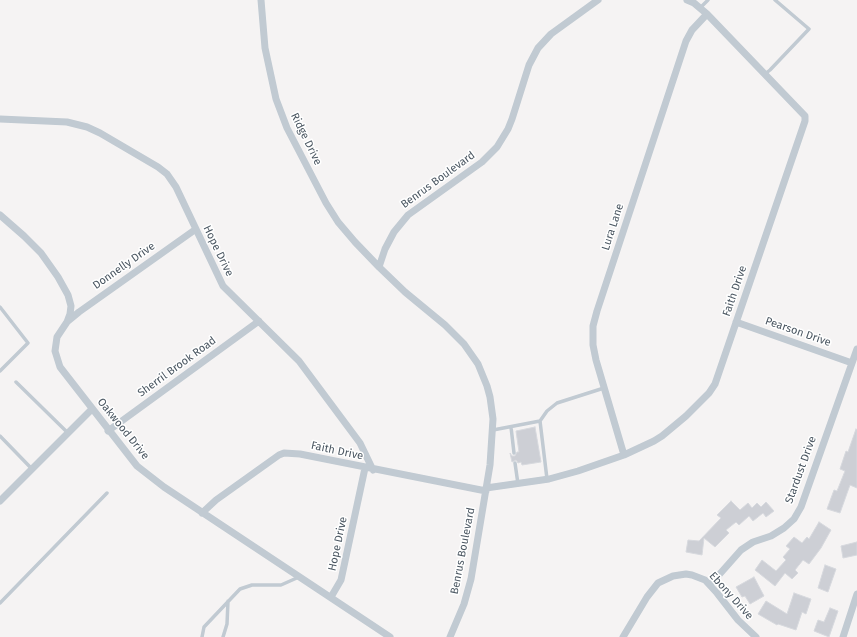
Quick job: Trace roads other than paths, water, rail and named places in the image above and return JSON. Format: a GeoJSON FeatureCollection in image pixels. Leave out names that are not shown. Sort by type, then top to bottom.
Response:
{"type":"FeatureCollection","features":[{"type":"Feature","properties":{"kind":"street","name":"Ridge Drive"},"geometry":{"type":"LineString","coordinates":[[261,0],[265,48],[269,70],[276,99],[288,128],[326,203],[338,222],[379,267]]}},
{"type":"Feature","properties":{"kind":"street","name":"Benrus Boulevard"},"geometry":{"type":"LineString","coordinates":[[450,637],[464,604],[471,579],[486,490],[493,430],[492,409],[488,386],[481,369],[472,354],[445,325],[405,292],[379,267],[385,249],[394,232],[408,215],[482,162],[497,147],[506,134],[530,65],[538,48],[551,34],[598,0]]}},
{"type":"Feature","properties":{"kind":"street","name":"Faith Drive"},"geometry":{"type":"LineString","coordinates":[[202,513],[216,500],[278,455],[284,453],[300,454],[373,470],[486,490],[548,479],[578,471],[624,455],[654,441],[686,416],[709,393],[719,375],[805,121],[805,116],[707,14],[687,0]]}},
{"type":"Feature","properties":{"kind":"street","name":"Lura Lane"},"geometry":{"type":"LineString","coordinates":[[624,455],[596,360],[593,345],[594,326],[597,311],[686,41],[692,30],[707,14]]}},
{"type":"Feature","properties":{"kind":"street","name":"Hope Drive"},"geometry":{"type":"LineString","coordinates":[[0,119],[67,122],[87,127],[158,167],[166,174],[176,187],[224,286],[299,361],[360,443],[373,470]]}},
{"type":"Feature","properties":{"kind":"street","name":"Oakwood Drive"},"geometry":{"type":"LineString","coordinates":[[0,215],[41,253],[58,277],[68,295],[71,306],[67,322],[57,337],[54,351],[60,367],[108,431],[137,466],[146,474],[202,513],[300,576],[390,637]]}},
{"type":"Feature","properties":{"kind":"street","name":"Donnelly Drive"},"geometry":{"type":"LineString","coordinates":[[67,322],[196,229]]}},
{"type":"Feature","properties":{"kind":"street","name":"Sherril Brook Road"},"geometry":{"type":"LineString","coordinates":[[108,431],[258,321]]}},
{"type":"Feature","properties":{"kind":"street","name":"Pearson Drive"},"geometry":{"type":"LineString","coordinates":[[736,322],[852,363]]}},
{"type":"Feature","properties":{"kind":"street","name":"Stardust Drive"},"geometry":{"type":"LineString","coordinates":[[710,586],[744,547],[753,542],[771,536],[784,528],[794,519],[801,507],[857,349]]}},
{"type":"Feature","properties":{"kind":"street"},"geometry":{"type":"LineString","coordinates":[[0,501],[92,409]]}},
{"type":"Feature","properties":{"kind":"street","name":"Hope Drive"},"geometry":{"type":"LineString","coordinates":[[331,598],[341,580],[364,468]]}},
{"type":"Feature","properties":{"kind":"street","name":"Ebony Drive"},"geometry":{"type":"LineString","coordinates":[[623,637],[647,597],[658,583],[673,576],[692,575],[705,580],[738,620],[756,637]]}},
{"type":"Feature","properties":{"kind":"street"},"geometry":{"type":"LineString","coordinates":[[843,637],[857,594]]}},
{"type":"Feature","properties":{"kind":"lane"},"geometry":{"type":"LineString","coordinates":[[700,8],[708,0]]}},
{"type":"Feature","properties":{"kind":"lane"},"geometry":{"type":"LineString","coordinates":[[765,74],[809,29],[775,0]]}},
{"type":"Feature","properties":{"kind":"lane"},"geometry":{"type":"LineString","coordinates":[[0,307],[28,343],[0,371]]}},
{"type":"Feature","properties":{"kind":"lane"},"geometry":{"type":"LineString","coordinates":[[16,382],[68,433]]}},
{"type":"Feature","properties":{"kind":"lane"},"geometry":{"type":"LineString","coordinates":[[548,479],[540,422],[547,411],[557,403],[604,388]]}},
{"type":"Feature","properties":{"kind":"lane"},"geometry":{"type":"LineString","coordinates":[[493,430],[540,422]]}},
{"type":"Feature","properties":{"kind":"lane"},"geometry":{"type":"LineString","coordinates":[[511,427],[514,453]]}},
{"type":"Feature","properties":{"kind":"lane"},"geometry":{"type":"LineString","coordinates":[[0,436],[32,469]]}},
{"type":"Feature","properties":{"kind":"lane"},"geometry":{"type":"LineString","coordinates":[[515,463],[518,484]]}},
{"type":"Feature","properties":{"kind":"lane"},"geometry":{"type":"LineString","coordinates":[[0,603],[107,493]]}},
{"type":"Feature","properties":{"kind":"lane"},"geometry":{"type":"LineString","coordinates":[[202,637],[204,627],[240,589],[252,585],[281,585],[300,576]]}},
{"type":"Feature","properties":{"kind":"lane"},"geometry":{"type":"LineString","coordinates":[[224,637],[227,624],[228,601]]}}]}
